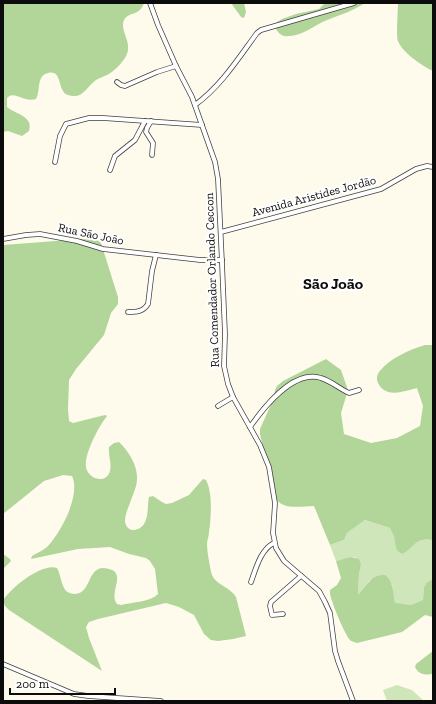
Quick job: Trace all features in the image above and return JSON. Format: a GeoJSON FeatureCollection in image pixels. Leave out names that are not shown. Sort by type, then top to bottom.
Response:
{"type":"FeatureCollection","features":[{"type":"Feature","properties":{"kind":"street","name":"Rua Comendador Orlando Ceccon"},"geometry":{"type":"LineString","coordinates":[[150,3],[176,66],[195,105],[215,162],[218,179],[221,232],[225,334],[224,366],[233,398],[265,457],[273,488],[275,503],[273,533],[274,543],[284,561],[319,591],[330,613],[335,651],[353,701]]}},
{"type":"Feature","properties":{"kind":"street"},"geometry":{"type":"LineString","coordinates":[[195,105],[208,96],[219,85],[259,31],[354,3]]}},
{"type":"Feature","properties":{"kind":"street"},"geometry":{"type":"LineString","coordinates":[[117,82],[126,86],[157,72],[176,66]]}},
{"type":"Feature","properties":{"kind":"street"},"geometry":{"type":"LineString","coordinates":[[54,162],[58,141],[66,124],[89,118],[202,125]]}},
{"type":"Feature","properties":{"kind":"street"},"geometry":{"type":"LineString","coordinates":[[110,170],[115,156],[135,140],[145,121]]}},
{"type":"Feature","properties":{"kind":"street"},"geometry":{"type":"LineString","coordinates":[[151,121],[146,130],[153,143],[152,155]]}},
{"type":"Feature","properties":{"kind":"street","name":"Avenida Aristides Jordão"},"geometry":{"type":"LineString","coordinates":[[221,232],[381,189],[416,169],[427,166],[433,167]]}},
{"type":"Feature","properties":{"kind":"street","name":"Rua São João"},"geometry":{"type":"LineString","coordinates":[[3,239],[40,234],[77,241],[104,249],[200,260],[222,260]]}},
{"type":"Feature","properties":{"kind":"street"},"geometry":{"type":"LineString","coordinates":[[128,312],[140,311],[145,309],[148,304],[152,271],[156,255]]}},
{"type":"Feature","properties":{"kind":"street"},"geometry":{"type":"LineString","coordinates":[[250,427],[263,410],[286,387],[302,378],[308,376],[322,378],[348,393],[359,390]]}},
{"type":"Feature","properties":{"kind":"street"},"geometry":{"type":"LineString","coordinates":[[218,406],[233,398]]}},
{"type":"Feature","properties":{"kind":"street"},"geometry":{"type":"LineString","coordinates":[[251,582],[256,568],[266,549],[269,545],[274,543]]}},
{"type":"Feature","properties":{"kind":"street"},"geometry":{"type":"LineString","coordinates":[[283,614],[272,615],[270,606],[271,602],[301,576]]}},
{"type":"Feature","properties":{"kind":"street"},"geometry":{"type":"LineString","coordinates":[[3,664],[74,694],[161,701]]}},
{"type":"Feature","properties":{"kind":"green space"},"geometry":{"type":"Polygon","coordinates":[[[3,3],[144,3],[137,12],[126,17],[124,20],[123,27],[128,43],[128,50],[123,61],[114,71],[96,80],[84,92],[77,96],[68,95],[62,90],[56,74],[48,73],[40,80],[36,99],[31,100],[13,95],[7,98],[7,107],[23,116],[29,122],[29,131],[22,136],[8,131],[3,132],[3,3]]]}},
{"type":"Feature","properties":{"kind":"green space"},"geometry":{"type":"Polygon","coordinates":[[[231,3],[244,3],[246,12],[244,18],[241,17],[231,3]]]}},
{"type":"Feature","properties":{"kind":"green space"},"geometry":{"type":"Polygon","coordinates":[[[325,3],[365,3],[351,11],[327,20],[294,36],[284,36],[277,31],[275,26],[277,22],[282,19],[319,9],[325,3]]]}},
{"type":"Feature","properties":{"kind":"green space"},"geometry":{"type":"Polygon","coordinates":[[[398,3],[433,3],[433,71],[423,66],[400,45],[397,38],[398,3]]]}},
{"type":"Feature","properties":{"kind":"green space"},"geometry":{"type":"Polygon","coordinates":[[[82,239],[97,240],[101,243],[118,297],[118,304],[111,313],[104,335],[76,369],[69,380],[69,421],[73,423],[105,415],[107,416],[96,433],[87,455],[87,471],[90,475],[97,479],[105,478],[110,471],[109,447],[114,443],[119,442],[126,449],[132,459],[137,474],[136,485],[125,519],[128,528],[133,530],[142,527],[146,521],[149,497],[153,496],[166,504],[172,503],[189,495],[203,479],[206,480],[211,498],[207,544],[211,572],[217,581],[236,597],[246,636],[218,641],[211,640],[204,634],[194,615],[179,607],[166,603],[98,619],[89,622],[86,627],[102,671],[9,610],[3,601],[12,590],[27,578],[43,569],[51,567],[57,568],[64,589],[71,594],[80,593],[87,586],[91,577],[97,570],[107,568],[114,571],[116,574],[117,582],[114,596],[117,604],[121,605],[151,599],[158,594],[155,569],[150,561],[146,558],[110,547],[78,549],[31,559],[32,556],[48,546],[64,523],[72,503],[74,493],[72,476],[63,475],[44,481],[3,514],[3,245],[82,239]]]}},
{"type":"Feature","properties":{"kind":"green space"},"geometry":{"type":"Polygon","coordinates":[[[425,345],[433,345],[433,540],[420,541],[402,554],[396,549],[394,537],[390,528],[365,520],[347,533],[344,540],[330,545],[314,506],[287,506],[278,501],[275,497],[260,429],[274,398],[275,390],[283,381],[326,359],[341,370],[348,390],[341,413],[344,434],[371,443],[397,438],[420,426],[423,406],[417,388],[396,393],[386,391],[381,388],[378,383],[377,376],[383,367],[394,359],[406,352],[425,345]]]}},
{"type":"Feature","properties":{"kind":"green space"},"geometry":{"type":"Polygon","coordinates":[[[365,520],[390,528],[394,537],[396,549],[402,554],[420,541],[433,540],[433,579],[427,582],[424,587],[423,600],[411,605],[395,604],[392,584],[370,580],[358,596],[361,565],[355,557],[336,561],[330,545],[344,540],[347,533],[365,520]]]}},
{"type":"Feature","properties":{"kind":"green space"},"geometry":{"type":"Polygon","coordinates":[[[3,554],[11,561],[3,569],[3,554]]]}},
{"type":"Feature","properties":{"kind":"green space"},"geometry":{"type":"Polygon","coordinates":[[[351,557],[359,559],[361,565],[358,595],[372,579],[380,575],[385,575],[392,584],[395,603],[411,605],[423,600],[424,587],[427,582],[433,579],[433,617],[425,615],[402,632],[357,643],[351,641],[345,633],[339,619],[331,598],[330,590],[337,585],[341,578],[336,561],[351,557]]]}},
{"type":"Feature","properties":{"kind":"green space"},"geometry":{"type":"Polygon","coordinates":[[[433,651],[433,674],[420,673],[415,667],[416,664],[433,651]]]}},
{"type":"Feature","properties":{"kind":"green space"},"geometry":{"type":"Polygon","coordinates":[[[397,685],[412,690],[424,701],[387,701],[383,690],[397,685]]]}},
{"type":"Feature","properties":{"kind":"district","name":"São João"},"geometry":{"type":"Point","coordinates":[333,283]}}]}
